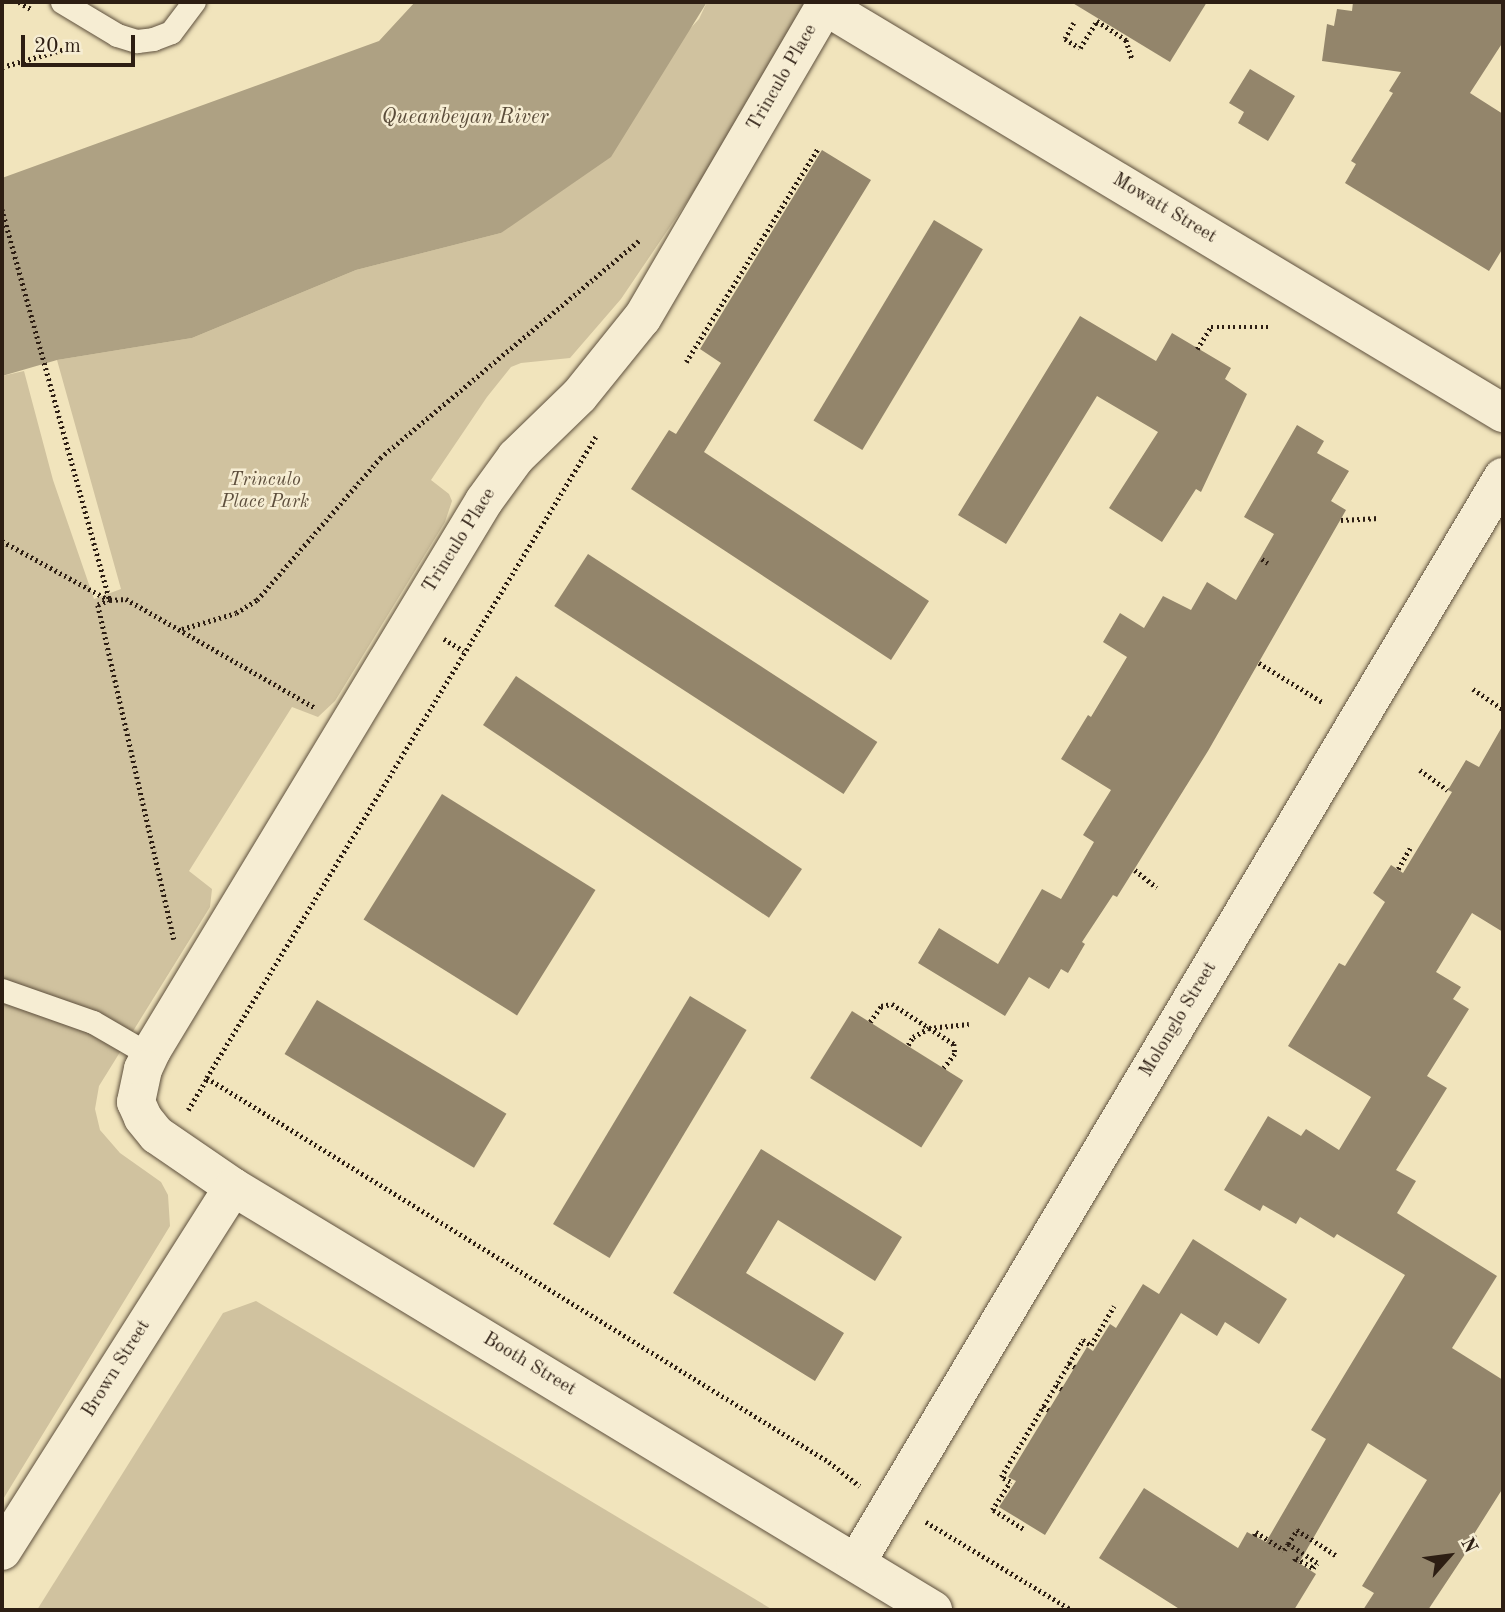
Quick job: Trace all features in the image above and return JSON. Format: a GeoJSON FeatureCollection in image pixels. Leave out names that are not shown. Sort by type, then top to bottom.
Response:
{"type":"FeatureCollection","features":[{"type":"Feature","properties":{"kind":"street","name":"Mowatt Street"},"geometry":{"type":"LineString","coordinates":[[826,4],[1503,413]]}},
{"type":"Feature","properties":{"kind":"street","name":"Trinculo Place"},"geometry":{"type":"LineString","coordinates":[[138,1107],[138,1087],[150,1055],[350,720],[503,473],[605,367],[649,307],[826,4]]}},
{"type":"Feature","properties":{"kind":"street","name":"Molonglo Street"},"geometry":{"type":"LineString","coordinates":[[856,1563],[1503,477]]}},
{"type":"Feature","properties":{"kind":"street","name":"Booth Street"},"geometry":{"type":"LineString","coordinates":[[138,1107],[148,1126],[168,1144],[233,1187],[933,1610]]}},
{"type":"Feature","properties":{"kind":"street","name":"Brown Street"},"geometry":{"type":"LineString","coordinates":[[3,1546],[233,1187]]}},
{"type":"Feature","properties":{"kind":"lane"},"geometry":{"type":"LineString","coordinates":[[62,2],[124,39],[153,40],[171,32],[194,2]]}},
{"type":"Feature","properties":{"kind":"lane"},"geometry":{"type":"LineString","coordinates":[[2,990],[93,1022],[150,1055]]}},
{"type":"Feature","properties":{"kind":"path"},"geometry":{"type":"LineString","coordinates":[[1074,23],[1065,38],[1080,48],[1097,21],[1126,40],[1132,58]]}},
{"type":"Feature","properties":{"kind":"path"},"geometry":{"type":"LineString","coordinates":[[2,67],[86,42]]}},
{"type":"Feature","properties":{"kind":"path"},"geometry":{"type":"LineString","coordinates":[[686,362],[818,148]]}},
{"type":"Feature","properties":{"kind":"path"},"geometry":{"type":"LineString","coordinates":[[2,209],[110,600]]}},
{"type":"Feature","properties":{"kind":"path"},"geometry":{"type":"LineString","coordinates":[[182,629],[236,613],[257,600],[380,458],[647,232]]}},
{"type":"Feature","properties":{"kind":"path"},"geometry":{"type":"LineString","coordinates":[[1197,348],[1211,327],[1270,327]]}},
{"type":"Feature","properties":{"kind":"path"},"geometry":{"type":"LineString","coordinates":[[601,428],[207,1078],[794,1440],[859,1485],[1072,1610]]}},
{"type":"Feature","properties":{"kind":"path"},"geometry":{"type":"LineString","coordinates":[[1341,520],[1379,519]]}},
{"type":"Feature","properties":{"kind":"path"},"geometry":{"type":"LineString","coordinates":[[2,541],[110,600]]}},
{"type":"Feature","properties":{"kind":"path"},"geometry":{"type":"LineString","coordinates":[[1262,559],[1268,562]]}},
{"type":"Feature","properties":{"kind":"path"},"geometry":{"type":"LineString","coordinates":[[182,946],[174,941],[98,605],[110,600],[126,599],[182,629],[300,701],[316,708],[327,707],[350,720]]}},
{"type":"Feature","properties":{"kind":"path"},"geometry":{"type":"LineString","coordinates":[[1259,663],[1356,723]]}},
{"type":"Feature","properties":{"kind":"path"},"geometry":{"type":"LineString","coordinates":[[1474,690],[1503,709]]}},
{"type":"Feature","properties":{"kind":"path"},"geometry":{"type":"LineString","coordinates":[[1420,770],[1448,790]]}},
{"type":"Feature","properties":{"kind":"path"},"geometry":{"type":"LineString","coordinates":[[1398,869],[1410,848]]}},
{"type":"Feature","properties":{"kind":"path"},"geometry":{"type":"LineString","coordinates":[[1135,870],[1157,888]]}},
{"type":"Feature","properties":{"kind":"path"},"geometry":{"type":"LineString","coordinates":[[870,1022],[881,1006],[892,1004],[954,1044],[955,1054],[944,1068]]}},
{"type":"Feature","properties":{"kind":"path"},"geometry":{"type":"LineString","coordinates":[[908,1045],[913,1037],[929,1028],[969,1024]]}},
{"type":"Feature","properties":{"kind":"path"},"geometry":{"type":"LineString","coordinates":[[1023,1529],[992,1510],[1010,1482],[1001,1477],[1007,1473],[1017,1450],[1083,1340],[1091,1345],[1114,1306]]}},
{"type":"Feature","properties":{"kind":"path"},"geometry":{"type":"LineString","coordinates":[[1069,1363],[1075,1367]]}},
{"type":"Feature","properties":{"kind":"path"},"geometry":{"type":"LineString","coordinates":[[1056,1385],[1062,1389]]}},
{"type":"Feature","properties":{"kind":"path"},"geometry":{"type":"LineString","coordinates":[[1043,1406],[1049,1410]]}},
{"type":"Feature","properties":{"kind":"path"},"geometry":{"type":"LineString","coordinates":[[1030,1428],[1036,1431]]}},
{"type":"Feature","properties":{"kind":"path"},"geometry":{"type":"LineString","coordinates":[[1017,1450],[1023,1453]]}},
{"type":"Feature","properties":{"kind":"path"},"geometry":{"type":"LineString","coordinates":[[1254,1536],[1256,1532],[1284,1550],[1297,1530],[1337,1556]]}},
{"type":"Feature","properties":{"kind":"path"},"geometry":{"type":"LineString","coordinates":[[1288,1544],[1317,1563],[1313,1568],[1296,1558],[1294,1561]]}},
{"type":"Feature","properties":{"kind":"green space","name":"Trinculo Place Park"},"geometry":{"type":"Polygon","coordinates":[[[707,2],[807,2],[711,166],[621,299],[570,358],[521,363],[511,367],[487,397],[431,480],[449,494],[452,501],[445,522],[335,701],[318,717],[292,707],[189,871],[212,889],[210,907],[99,1086],[95,1109],[100,1130],[120,1153],[161,1182],[168,1195],[170,1226],[2,1501],[2,376],[24,371],[53,480],[94,599],[121,589],[57,360],[192,338],[356,270],[501,233],[699,19],[707,2]]]}},
{"type":"Feature","properties":{"kind":"green space"},"geometry":{"type":"Polygon","coordinates":[[[256,1301],[773,1610],[37,1610],[223,1313],[256,1301]]]}},
{"type":"Feature","properties":{"kind":"water","name":"Queanbeyan River"},"geometry":{"type":"Polygon","coordinates":[[[415,2],[707,2],[611,157],[501,233],[356,270],[192,338],[57,360],[2,376],[2,178],[379,41],[415,2]]]}},
{"type":"Feature","properties":{"kind":"building"},"geometry":{"type":"Polygon","coordinates":[[[1071,2],[1207,2],[1170,62],[1071,2]]]}},
{"type":"Feature","properties":{"kind":"building"},"geometry":{"type":"Polygon","coordinates":[[[1353,2],[1503,2],[1503,42],[1470,93],[1503,114],[1503,248],[1489,271],[1345,183],[1356,164],[1351,161],[1393,93],[1389,91],[1401,72],[1322,61],[1327,24],[1334,26],[1337,9],[1352,11],[1353,2]]]}},
{"type":"Feature","properties":{"kind":"building"},"geometry":{"type":"Polygon","coordinates":[[[1250,69],[1295,96],[1268,141],[1238,123],[1244,112],[1229,103],[1250,69]]]}},
{"type":"Feature","properties":{"kind":"building"},"geometry":{"type":"Polygon","coordinates":[[[822,150],[871,180],[704,452],[929,601],[891,660],[631,489],[669,430],[676,434],[721,363],[700,349],[822,150]]]}},
{"type":"Feature","properties":{"kind":"building"},"geometry":{"type":"Polygon","coordinates":[[[934,220],[983,249],[862,450],[813,421],[934,220]]]}},
{"type":"Feature","properties":{"kind":"building"},"geometry":{"type":"Polygon","coordinates":[[[1080,316],[1156,361],[1172,333],[1231,368],[1225,379],[1247,394],[1201,492],[1196,489],[1162,542],[1109,508],[1158,432],[1097,396],[1006,544],[958,515],[1080,316]]]}},
{"type":"Feature","properties":{"kind":"building"},"geometry":{"type":"Polygon","coordinates":[[[1297,425],[1324,441],[1317,453],[1349,471],[1331,501],[1346,510],[1208,751],[1117,897],[1113,895],[1082,942],[1085,944],[1068,973],[1061,969],[1049,989],[1029,977],[1005,1016],[918,963],[939,928],[998,964],[1042,889],[1061,899],[1094,842],[1083,835],[1111,790],[1061,759],[1088,715],[1091,717],[1127,657],[1103,642],[1120,613],[1144,628],[1163,596],[1191,610],[1207,582],[1236,600],[1274,534],[1244,517],[1297,425]]]}},
{"type":"Feature","properties":{"kind":"building"},"geometry":{"type":"Polygon","coordinates":[[[588,554],[877,742],[844,794],[554,606],[588,554]]]}},
{"type":"Feature","properties":{"kind":"building"},"geometry":{"type":"Polygon","coordinates":[[[516,676],[802,869],[769,918],[483,725],[516,676]]]}},
{"type":"Feature","properties":{"kind":"building"},"geometry":{"type":"Polygon","coordinates":[[[1503,725],[1503,932],[1472,913],[1436,972],[1461,987],[1453,999],[1469,1009],[1427,1076],[1447,1088],[1396,1170],[1416,1181],[1397,1213],[1497,1276],[1452,1348],[1503,1380],[1503,1488],[1474,1534],[1477,1536],[1428,1610],[1363,1610],[1374,1593],[1362,1586],[1427,1480],[1368,1443],[1299,1563],[1316,1574],[1294,1610],[1181,1610],[1099,1558],[1144,1488],[1238,1548],[1247,1532],[1266,1542],[1326,1439],[1311,1430],[1405,1275],[1337,1234],[1334,1238],[1300,1217],[1296,1224],[1263,1205],[1260,1211],[1224,1190],[1268,1116],[1301,1136],[1306,1129],[1339,1150],[1371,1097],[1288,1046],[1339,963],[1345,966],[1385,902],[1373,893],[1391,865],[1403,873],[1452,792],[1448,790],[1466,760],[1479,767],[1503,725]]]}},
{"type":"Feature","properties":{"kind":"building"},"geometry":{"type":"Polygon","coordinates":[[[442,794],[595,890],[517,1015],[364,920],[442,794]]]}},
{"type":"Feature","properties":{"kind":"building"},"geometry":{"type":"Polygon","coordinates":[[[690,996],[747,1030],[610,1258],[553,1224],[690,996]]]}},
{"type":"Feature","properties":{"kind":"building"},"geometry":{"type":"Polygon","coordinates":[[[317,1000],[506,1114],[474,1168],[285,1054],[317,1000]]]}},
{"type":"Feature","properties":{"kind":"building"},"geometry":{"type":"Polygon","coordinates":[[[852,1011],[963,1080],[921,1147],[810,1078],[852,1011]]]}},
{"type":"Feature","properties":{"kind":"building"},"geometry":{"type":"Polygon","coordinates":[[[761,1149],[902,1237],[875,1281],[778,1220],[746,1273],[844,1333],[815,1381],[673,1293],[761,1149]]]}},
{"type":"Feature","properties":{"kind":"building"},"geometry":{"type":"Polygon","coordinates":[[[1193,1239],[1287,1299],[1259,1344],[1225,1322],[1217,1336],[1181,1313],[1045,1535],[999,1507],[1016,1481],[1008,1477],[1087,1347],[1093,1351],[1110,1324],[1116,1328],[1143,1284],[1159,1294],[1193,1239]]]}}]}
